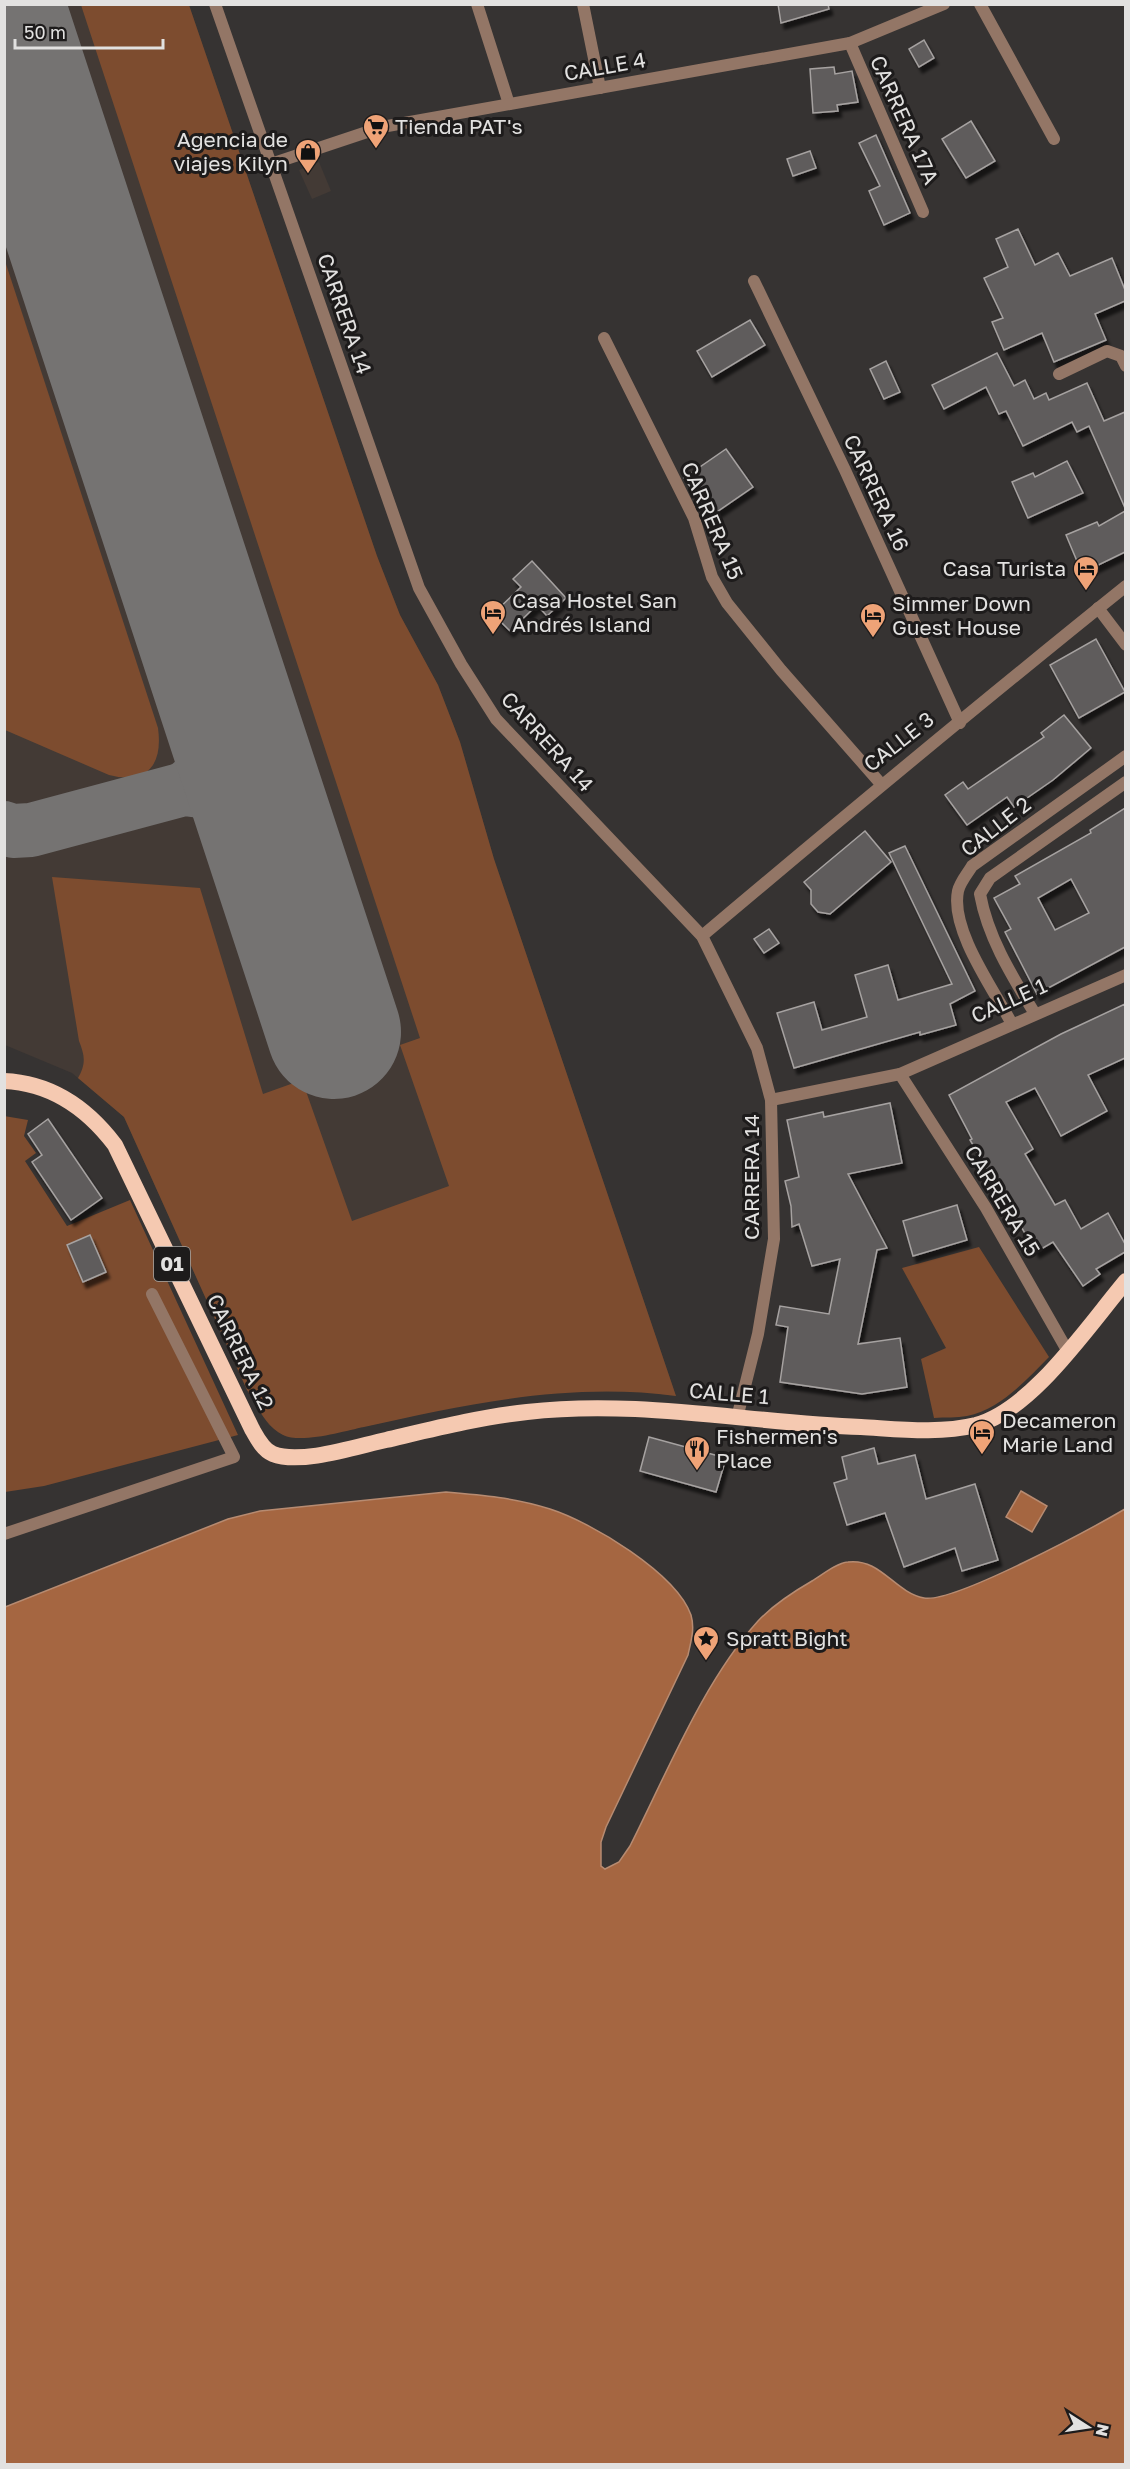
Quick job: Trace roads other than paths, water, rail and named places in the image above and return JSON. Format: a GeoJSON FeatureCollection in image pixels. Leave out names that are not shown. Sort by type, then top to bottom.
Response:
{"type":"FeatureCollection","features":[{"type":"Feature","properties":{"kind":"highway","name":"CARRERA 12"},"geometry":{"type":"LineString","coordinates":[[4,1080],[34,1085],[79,1106],[115,1145],[252,1429],[261,1444],[272,1454]]}},
{"type":"Feature","properties":{"kind":"highway","name":"CALLE 1"},"geometry":{"type":"LineString","coordinates":[[272,1454],[286,1456],[322,1454],[482,1419],[562,1408],[618,1408],[903,1429],[974,1425],[998,1418],[1033,1389],[1125,1281]]}},
{"type":"Feature","properties":{"kind":"street","name":"CARRERA 14"},"geometry":{"type":"LineString","coordinates":[[215,4],[419,588],[461,664],[496,719],[702,936],[757,1048],[771,1100],[774,1239],[758,1334],[737,1418]]}},
{"type":"Feature","properties":{"kind":"street"},"geometry":{"type":"LineString","coordinates":[[477,4],[509,104]]}},
{"type":"Feature","properties":{"kind":"street"},"geometry":{"type":"LineString","coordinates":[[584,4],[600,88]]}},
{"type":"Feature","properties":{"kind":"street","name":"CALLE 4"},"geometry":{"type":"LineString","coordinates":[[271,164],[382,127],[850,43],[944,4]]}},
{"type":"Feature","properties":{"kind":"street"},"geometry":{"type":"LineString","coordinates":[[980,4],[1054,139]]}},
{"type":"Feature","properties":{"kind":"street","name":"CARRERA 17A"},"geometry":{"type":"LineString","coordinates":[[850,43],[923,212]]}},
{"type":"Feature","properties":{"kind":"street","name":"CARRERA 16"},"geometry":{"type":"LineString","coordinates":[[754,281],[845,470],[960,723]]}},
{"type":"Feature","properties":{"kind":"street","name":"CARRERA 15"},"geometry":{"type":"LineString","coordinates":[[603,338],[694,518],[712,577],[727,603],[781,670],[881,784]]}},
{"type":"Feature","properties":{"kind":"street"},"geometry":{"type":"LineString","coordinates":[[1059,374],[1107,351],[1121,356],[1125,366]]}},
{"type":"Feature","properties":{"kind":"street","name":"CALLE 3"},"geometry":{"type":"LineString","coordinates":[[702,936],[881,784],[960,723],[1125,586]]}},
{"type":"Feature","properties":{"kind":"street"},"geometry":{"type":"LineString","coordinates":[[1098,608],[1125,645]]}},
{"type":"Feature","properties":{"kind":"street","name":"CALLE 2"},"geometry":{"type":"LineString","coordinates":[[1012,1024],[966,939],[958,912],[958,889],[972,866],[1125,756]]}},
{"type":"Feature","properties":{"kind":"street","name":"CALLE 2"},"geometry":{"type":"LineString","coordinates":[[980,894],[990,878],[1125,782]]}},
{"type":"Feature","properties":{"kind":"street"},"geometry":{"type":"LineString","coordinates":[[958,889],[980,894],[984,915],[1000,955],[1035,1014]]}},
{"type":"Feature","properties":{"kind":"street","name":"CALLE 1"},"geometry":{"type":"LineString","coordinates":[[771,1100],[900,1074],[1125,975]]}},
{"type":"Feature","properties":{"kind":"street","name":"CARRERA 15"},"geometry":{"type":"LineString","coordinates":[[900,1074],[986,1208],[1067,1350]]}},
{"type":"Feature","properties":{"kind":"street"},"geometry":{"type":"LineString","coordinates":[[4,1534],[234,1457],[152,1294]]}},
{"type":"Feature","properties":{"kind":"place","name":"Tienda PAT's"},"geometry":{"type":"Point","coordinates":[376,150]}},
{"type":"Feature","properties":{"kind":"place","name":"Agencia de viajes Kilyn"},"geometry":{"type":"Point","coordinates":[308,175]}},
{"type":"Feature","properties":{"kind":"place","name":"Casa Turista"},"geometry":{"type":"Point","coordinates":[1086,592]}},
{"type":"Feature","properties":{"kind":"place","name":"Casa Hostel San Andrés Island"},"geometry":{"type":"Point","coordinates":[493,636]}},
{"type":"Feature","properties":{"kind":"place","name":"Simmer Down Guest House"},"geometry":{"type":"Point","coordinates":[873,639]}},
{"type":"Feature","properties":{"kind":"place","name":"Decameron Marie Land"},"geometry":{"type":"Point","coordinates":[982,1456]}},
{"type":"Feature","properties":{"kind":"place","name":"Fishermen's Place"},"geometry":{"type":"Point","coordinates":[697,1472]}},
{"type":"Feature","properties":{"kind":"place","name":"Spratt Bight"},"geometry":{"type":"Point","coordinates":[706,1662]}}]}
